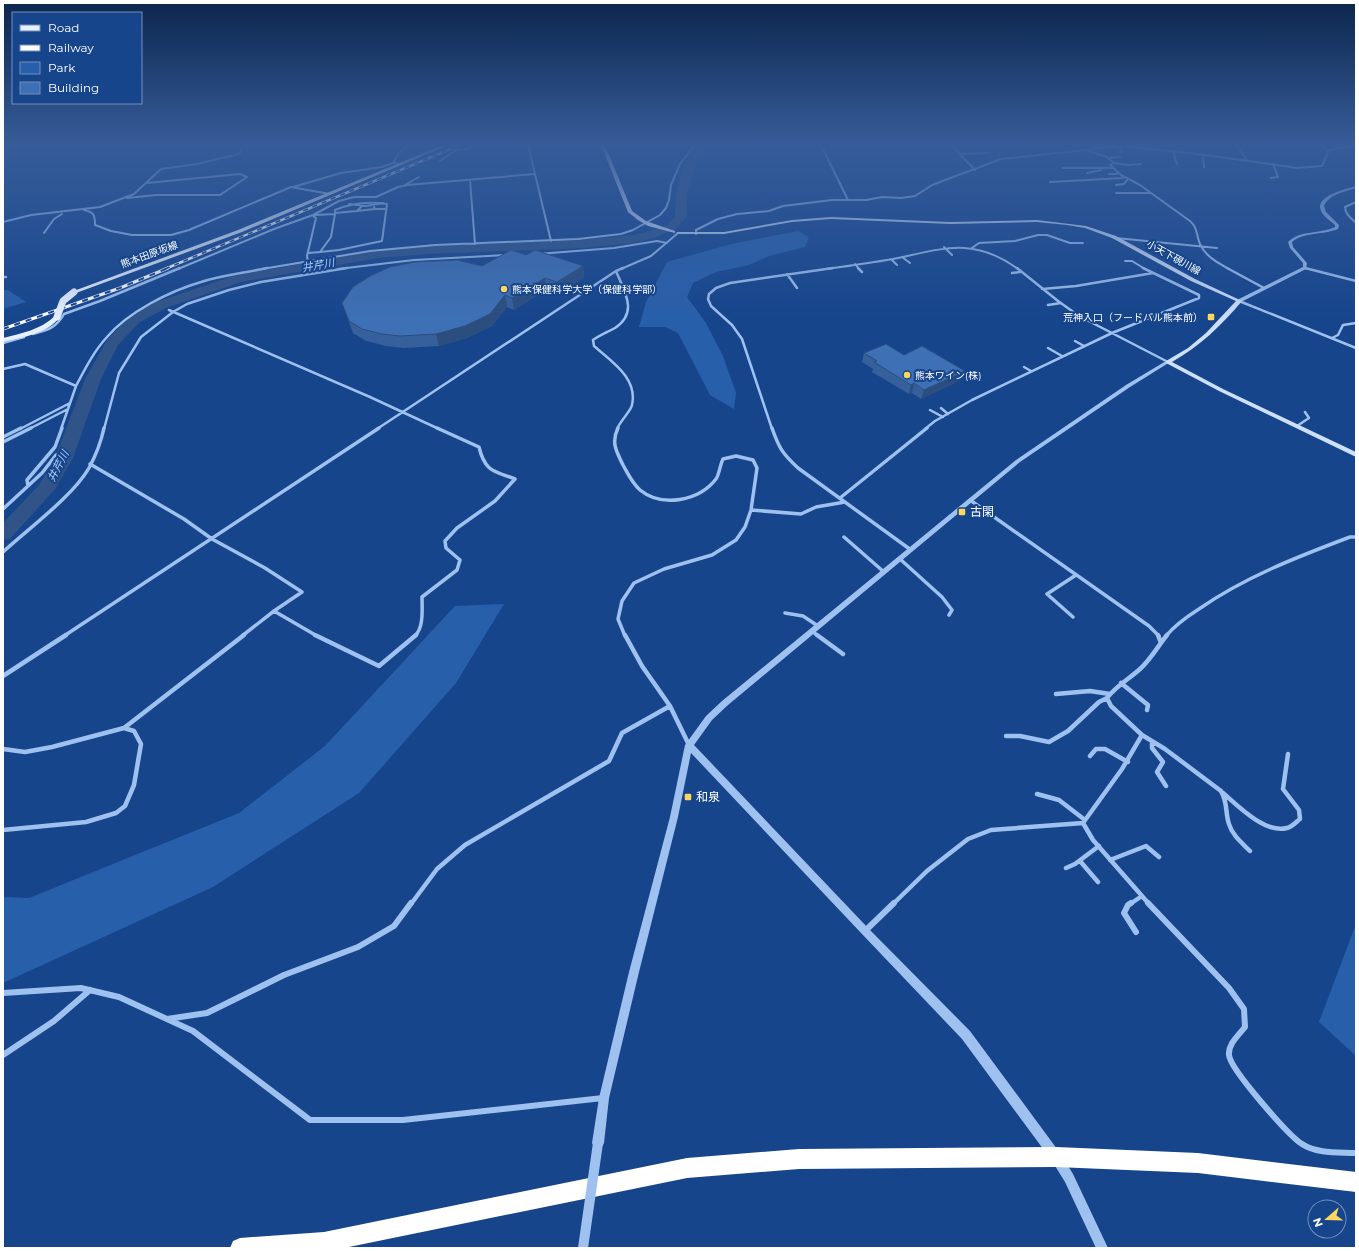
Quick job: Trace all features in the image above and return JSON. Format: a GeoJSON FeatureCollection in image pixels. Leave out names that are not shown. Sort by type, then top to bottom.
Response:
{"type":"FeatureCollection","features":[{"type":"Feature","properties":{"kind":"highway"},"geometry":{"type":"LineString","coordinates":[[240,1248],[324,1242],[556,1196],[687,1168],[799,1159],[1056,1157],[1198,1163],[1356,1182]]}},
{"type":"Feature","properties":{"kind":"main road","name":"熊本田原坂線"},"geometry":{"type":"LineString","coordinates":[[3,340],[49,325],[57,317],[63,300],[74,292],[240,231],[307,203]]}},
{"type":"Feature","properties":{"kind":"main road","name":"小天下硯川線"},"geometry":{"type":"LineString","coordinates":[[627,203],[634,216],[647,224],[673,232],[696,234],[724,233],[812,219],[856,218],[950,223],[1053,222],[1086,227],[1116,238],[1193,280],[1239,301]]}},
{"type":"Feature","properties":{"kind":"main road"},"geometry":{"type":"LineString","coordinates":[[1168,362],[1190,349],[1208,334],[1239,301]]}},
{"type":"Feature","properties":{"kind":"main road"},"geometry":{"type":"LineString","coordinates":[[1168,362],[1356,455]]}},
{"type":"Feature","properties":{"kind":"street"},"geometry":{"type":"LineString","coordinates":[[3,222],[84,210],[105,203]]}},
{"type":"Feature","properties":{"kind":"street"},"geometry":{"type":"LineString","coordinates":[[84,210],[92,212],[95,216],[95,225],[101,229],[144,235],[172,235],[189,230],[252,203]]}},
{"type":"Feature","properties":{"kind":"street"},"geometry":{"type":"LineString","coordinates":[[3,343],[47,330],[59,323],[64,314],[100,301],[274,229],[313,215],[338,203]]}},
{"type":"Feature","properties":{"kind":"street"},"geometry":{"type":"LineString","coordinates":[[320,252],[330,237],[336,210],[352,203]]}},
{"type":"Feature","properties":{"kind":"street"},"geometry":{"type":"LineString","coordinates":[[357,211],[367,206],[374,208],[382,203]]}},
{"type":"Feature","properties":{"kind":"street"},"geometry":{"type":"LineString","coordinates":[[308,253],[339,250],[382,241],[387,204],[385,203]]}},
{"type":"Feature","properties":{"kind":"street"},"geometry":{"type":"LineString","coordinates":[[472,203],[475,244]]}},
{"type":"Feature","properties":{"kind":"street"},"geometry":{"type":"LineString","coordinates":[[542,203],[551,240]]}},
{"type":"Feature","properties":{"kind":"street"},"geometry":{"type":"LineString","coordinates":[[28,486],[27,480],[55,447],[76,386],[94,353],[107,336],[137,310],[151,302],[194,285],[221,277],[400,248],[551,240],[621,234],[647,224],[660,215],[668,203]]}},
{"type":"Feature","properties":{"kind":"street"},"geometry":{"type":"LineString","coordinates":[[696,234],[696,230],[718,219],[737,214],[769,211],[783,206],[811,203]]}},
{"type":"Feature","properties":{"kind":"street"},"geometry":{"type":"LineString","coordinates":[[1165,203],[1195,226],[1198,231],[1200,245],[1205,252],[1264,288]]}},
{"type":"Feature","properties":{"kind":"street"},"geometry":{"type":"LineString","coordinates":[[1305,268],[1305,264],[1291,247],[1290,242],[1292,239],[1337,228],[1338,225],[1323,211],[1323,203]]}},
{"type":"Feature","properties":{"kind":"street"},"geometry":{"type":"LineString","coordinates":[[1353,203],[1345,207],[1345,211],[1356,223]]}},
{"type":"Feature","properties":{"kind":"street"},"geometry":{"type":"LineString","coordinates":[[349,204],[361,208]]}},
{"type":"Feature","properties":{"kind":"street"},"geometry":{"type":"LineString","coordinates":[[313,215],[386,208]]}},
{"type":"Feature","properties":{"kind":"street"},"geometry":{"type":"LineString","coordinates":[[44,233],[54,219],[64,212]]}},
{"type":"Feature","properties":{"kind":"street"},"geometry":{"type":"LineString","coordinates":[[309,272],[307,262],[308,253],[316,218],[313,215]]}},
{"type":"Feature","properties":{"kind":"street"},"geometry":{"type":"LineString","coordinates":[[3,676],[616,271],[651,256],[667,243],[673,232]]}},
{"type":"Feature","properties":{"kind":"street"},"geometry":{"type":"LineString","coordinates":[[972,248],[979,243],[1015,241],[1038,235],[1047,235],[1070,243],[1083,243]]}},
{"type":"Feature","properties":{"kind":"street"},"geometry":{"type":"LineString","coordinates":[[1116,238],[1200,245],[1217,248]]}},
{"type":"Feature","properties":{"kind":"street"},"geometry":{"type":"LineString","coordinates":[[530,254],[614,248],[657,241],[667,243]]}},
{"type":"Feature","properties":{"kind":"street"},"geometry":{"type":"LineString","coordinates":[[944,247],[952,255]]}},
{"type":"Feature","properties":{"kind":"street"},"geometry":{"type":"LineString","coordinates":[[911,550],[798,468],[783,454],[778,446],[742,339],[737,330],[710,304],[708,298],[713,290],[718,286],[726,283],[891,259],[944,247],[972,248],[997,255],[1080,316],[1168,362]]}},
{"type":"Feature","properties":{"kind":"street"},"geometry":{"type":"LineString","coordinates":[[3,552],[69,493],[90,464],[100,444],[119,373],[141,337],[171,311],[194,301],[229,290],[261,282],[337,269],[414,260],[509,255]]}},
{"type":"Feature","properties":{"kind":"street"},"geometry":{"type":"LineString","coordinates":[[902,257],[910,263]]}},
{"type":"Feature","properties":{"kind":"street"},"geometry":{"type":"LineString","coordinates":[[891,259],[897,265]]}},
{"type":"Feature","properties":{"kind":"street"},"geometry":{"type":"LineString","coordinates":[[840,498],[880,464],[948,414],[1062,356],[1112,333],[1199,298],[1199,295],[1194,292],[1132,261],[1125,262]]}},
{"type":"Feature","properties":{"kind":"street"},"geometry":{"type":"LineString","coordinates":[[856,264],[862,272]]}},
{"type":"Feature","properties":{"kind":"street"},"geometry":{"type":"LineString","coordinates":[[1239,301],[1305,268],[1356,281]]}},
{"type":"Feature","properties":{"kind":"street"},"geometry":{"type":"LineString","coordinates":[[616,271],[630,307],[626,319],[616,328],[598,336],[593,340],[594,346],[622,371],[631,383],[632,406],[620,422],[614,436],[616,451],[633,483],[642,491],[661,500],[669,501],[698,495],[717,478],[719,466],[723,459],[736,456],[752,460],[757,468],[751,510],[746,527],[736,540],[712,555],[664,569],[634,583],[622,601],[618,619],[628,642],[642,666],[670,706],[689,745],[865,932],[966,1035],[1056,1157],[1069,1178],[1102,1248]]}},
{"type":"Feature","properties":{"kind":"street"},"geometry":{"type":"LineString","coordinates":[[1012,273],[1020,272]]}},
{"type":"Feature","properties":{"kind":"street"},"geometry":{"type":"LineString","coordinates":[[1042,288],[1076,286],[1154,273]]}},
{"type":"Feature","properties":{"kind":"street"},"geometry":{"type":"LineString","coordinates":[[787,274],[797,288]]}},
{"type":"Feature","properties":{"kind":"street"},"geometry":{"type":"LineString","coordinates":[[1239,301],[1356,348]]}},
{"type":"Feature","properties":{"kind":"street"},"geometry":{"type":"LineString","coordinates":[[1048,305],[1061,303]]}},
{"type":"Feature","properties":{"kind":"street"},"geometry":{"type":"LineString","coordinates":[[171,311],[370,397],[402,413],[479,447],[481,456],[491,472],[502,474],[515,480],[507,490],[488,507],[452,531],[445,541],[446,548],[460,560],[457,570],[422,597],[422,615],[419,632],[379,666],[358,658],[274,611]]}},
{"type":"Feature","properties":{"kind":"street"},"geometry":{"type":"LineString","coordinates":[[1332,338],[1338,335],[1343,325],[1356,323]]}},
{"type":"Feature","properties":{"kind":"street"},"geometry":{"type":"LineString","coordinates":[[1075,342],[1084,346]]}},
{"type":"Feature","properties":{"kind":"street"},"geometry":{"type":"LineString","coordinates":[[1048,348],[1062,356]]}},
{"type":"Feature","properties":{"kind":"street"},"geometry":{"type":"LineString","coordinates":[[583,1248],[604,1098],[634,972],[674,817],[689,745],[710,718],[725,703],[1018,461],[1128,386],[1168,362]]}},
{"type":"Feature","properties":{"kind":"street"},"geometry":{"type":"LineString","coordinates":[[3,369],[25,364],[76,386]]}},
{"type":"Feature","properties":{"kind":"street"},"geometry":{"type":"LineString","coordinates":[[1024,367],[1032,371]]}},
{"type":"Feature","properties":{"kind":"street"},"geometry":{"type":"LineString","coordinates":[[3,437],[71,403]]}},
{"type":"Feature","properties":{"kind":"street"},"geometry":{"type":"LineString","coordinates":[[941,408],[948,414]]}},
{"type":"Feature","properties":{"kind":"street"},"geometry":{"type":"LineString","coordinates":[[3,442],[68,409]]}},
{"type":"Feature","properties":{"kind":"street"},"geometry":{"type":"LineString","coordinates":[[930,410],[943,417]]}},
{"type":"Feature","properties":{"kind":"street"},"geometry":{"type":"LineString","coordinates":[[1297,426],[1309,418],[1305,412]]}},
{"type":"Feature","properties":{"kind":"street"},"geometry":{"type":"LineString","coordinates":[[3,509],[42,473],[56,455]]}},
{"type":"Feature","properties":{"kind":"street"},"geometry":{"type":"LineString","coordinates":[[3,749],[25,752],[52,747],[124,728],[274,611],[302,592],[265,568],[212,539],[184,519],[90,464]]}},
{"type":"Feature","properties":{"kind":"street"},"geometry":{"type":"LineString","coordinates":[[970,500],[1158,634],[1161,643]]}},
{"type":"Feature","properties":{"kind":"street"},"geometry":{"type":"LineString","coordinates":[[751,510],[801,514],[816,507],[845,502]]}},
{"type":"Feature","properties":{"kind":"street"},"geometry":{"type":"LineString","coordinates":[[1006,736],[1020,736],[1049,742],[1068,731],[1099,702],[1109,696],[1121,683],[1140,669],[1156,651],[1169,631],[1193,612],[1228,589],[1278,564],[1350,536],[1356,537]]}},
{"type":"Feature","properties":{"kind":"street"},"geometry":{"type":"LineString","coordinates":[[844,537],[884,572]]}},
{"type":"Feature","properties":{"kind":"street"},"geometry":{"type":"LineString","coordinates":[[900,558],[942,596],[952,610],[949,615]]}},
{"type":"Feature","properties":{"kind":"street"},"geometry":{"type":"LineString","coordinates":[[1073,617],[1047,594],[1076,575]]}},
{"type":"Feature","properties":{"kind":"street"},"geometry":{"type":"LineString","coordinates":[[785,613],[803,616],[843,654]]}},
{"type":"Feature","properties":{"kind":"street"},"geometry":{"type":"LineString","coordinates":[[1121,683],[1148,705],[1147,710]]}},
{"type":"Feature","properties":{"kind":"street"},"geometry":{"type":"LineString","coordinates":[[1056,694],[1090,691],[1109,696]]}},
{"type":"Feature","properties":{"kind":"street"},"geometry":{"type":"LineString","coordinates":[[1109,696],[1111,706],[1142,734],[1221,791],[1263,824],[1274,828],[1288,828],[1300,820],[1299,810],[1283,789],[1288,754]]}},
{"type":"Feature","properties":{"kind":"street"},"geometry":{"type":"LineString","coordinates":[[167,1019],[207,1013],[284,975],[358,947],[394,926],[437,869],[465,845],[609,760],[622,733],[670,706]]}},
{"type":"Feature","properties":{"kind":"street"},"geometry":{"type":"LineString","coordinates":[[3,830],[86,822],[117,813],[126,805],[131,792],[141,744],[134,731],[124,728]]}},
{"type":"Feature","properties":{"kind":"street"},"geometry":{"type":"LineString","coordinates":[[865,932],[927,871],[968,839],[991,830],[1084,821],[1128,762],[1142,734]]}},
{"type":"Feature","properties":{"kind":"street"},"geometry":{"type":"LineString","coordinates":[[1152,741],[1152,748],[1163,762],[1158,772],[1166,786]]}},
{"type":"Feature","properties":{"kind":"street"},"geometry":{"type":"LineString","coordinates":[[1090,756],[1096,749],[1105,749],[1128,762]]}},
{"type":"Feature","properties":{"kind":"street"},"geometry":{"type":"LineString","coordinates":[[1221,791],[1226,800],[1229,825],[1237,838],[1250,850]]}},
{"type":"Feature","properties":{"kind":"street"},"geometry":{"type":"LineString","coordinates":[[1037,794],[1059,800],[1084,821],[1086,830],[1110,860],[1229,988],[1244,1009],[1245,1027],[1230,1046],[1229,1057],[1248,1086],[1302,1144],[1314,1150],[1356,1153]]}},
{"type":"Feature","properties":{"kind":"street"},"geometry":{"type":"LineString","coordinates":[[1066,868],[1076,865],[1088,852],[1099,846]]}},
{"type":"Feature","properties":{"kind":"street"},"geometry":{"type":"LineString","coordinates":[[1110,860],[1123,856],[1136,848],[1146,846],[1159,857]]}},
{"type":"Feature","properties":{"kind":"street"},"geometry":{"type":"LineString","coordinates":[[1080,861],[1098,882]]}},
{"type":"Feature","properties":{"kind":"street"},"geometry":{"type":"LineString","coordinates":[[1136,932],[1124,913],[1128,905],[1142,896]]}},
{"type":"Feature","properties":{"kind":"street"},"geometry":{"type":"LineString","coordinates":[[3,993],[81,988],[119,997],[193,1031],[310,1120],[403,1120],[604,1098]]}},
{"type":"Feature","properties":{"kind":"street"},"geometry":{"type":"LineString","coordinates":[[3,1055],[54,1021],[90,990]]}},
{"type":"Feature","properties":{"kind":"green space"},"geometry":{"type":"Polygon","coordinates":[[[798,231],[809,237],[805,247],[769,256],[749,265],[716,272],[693,283],[687,297],[706,323],[723,356],[736,393],[734,409],[710,395],[678,333],[665,327],[639,327],[646,302],[667,262],[731,244],[798,231]]]}},
{"type":"Feature","properties":{"kind":"green space"},"geometry":{"type":"Polygon","coordinates":[[[3,290],[8,290],[26,302],[3,309],[3,290]]]}},
{"type":"Feature","properties":{"kind":"green space"},"geometry":{"type":"Polygon","coordinates":[[[504,604],[456,683],[359,793],[213,887],[3,983],[3,897],[29,898],[239,813],[325,746],[455,606],[504,604]]]}},
{"type":"Feature","properties":{"kind":"green space"},"geometry":{"type":"Polygon","coordinates":[[[1356,924],[1356,1056],[1319,1022],[1356,924]]]}},
{"type":"Feature","properties":{"kind":"building","name":"熊本保健科学大学（保健科学部）"},"geometry":{"type":"Polygon","coordinates":[[[511,250],[526,255],[535,250],[583,266],[557,282],[545,278],[512,298],[505,295],[490,314],[465,326],[436,334],[400,336],[382,334],[362,329],[349,321],[342,303],[353,287],[372,275],[390,267],[415,262],[457,260],[482,266],[511,250]]]}},
{"type":"Feature","properties":{"kind":"building"},"geometry":{"type":"Polygon","coordinates":[[[886,344],[904,355],[922,346],[965,371],[924,390],[914,383],[911,385],[874,362],[877,361],[864,353],[886,344]]]}},
{"type":"Feature","properties":{"kind":"waterway","name":"井芹川"},"geometry":{"type":"LineString","coordinates":[[3,534],[46,489],[64,458],[93,379],[112,343],[135,319],[161,305],[238,279],[378,254],[428,250],[584,244],[633,239],[672,227],[681,216],[682,203]]}},
{"type":"Feature","properties":{"kind":"railway"},"geometry":{"type":"LineString","coordinates":[[165,269],[321,203]]}},
{"type":"Feature","properties":{"kind":"railway"},"geometry":{"type":"LineString","coordinates":[[3,329],[120,288],[168,268]]}},
{"type":"Feature","properties":{"kind":"place","name":"熊本保健科学大学（保健科学部）"},"geometry":{"type":"Point","coordinates":[504,289]}},
{"type":"Feature","properties":{"kind":"place","name":"荒神入口（フードパル熊本前）"},"geometry":{"type":"Point","coordinates":[1211,317]}},
{"type":"Feature","properties":{"kind":"place","name":"熊本ワイン(株)"},"geometry":{"type":"Point","coordinates":[907,375]}},
{"type":"Feature","properties":{"kind":"place","name":"古閑"},"geometry":{"type":"Point","coordinates":[962,512]}},
{"type":"Feature","properties":{"kind":"place","name":"和泉"},"geometry":{"type":"Point","coordinates":[688,797]}}]}
